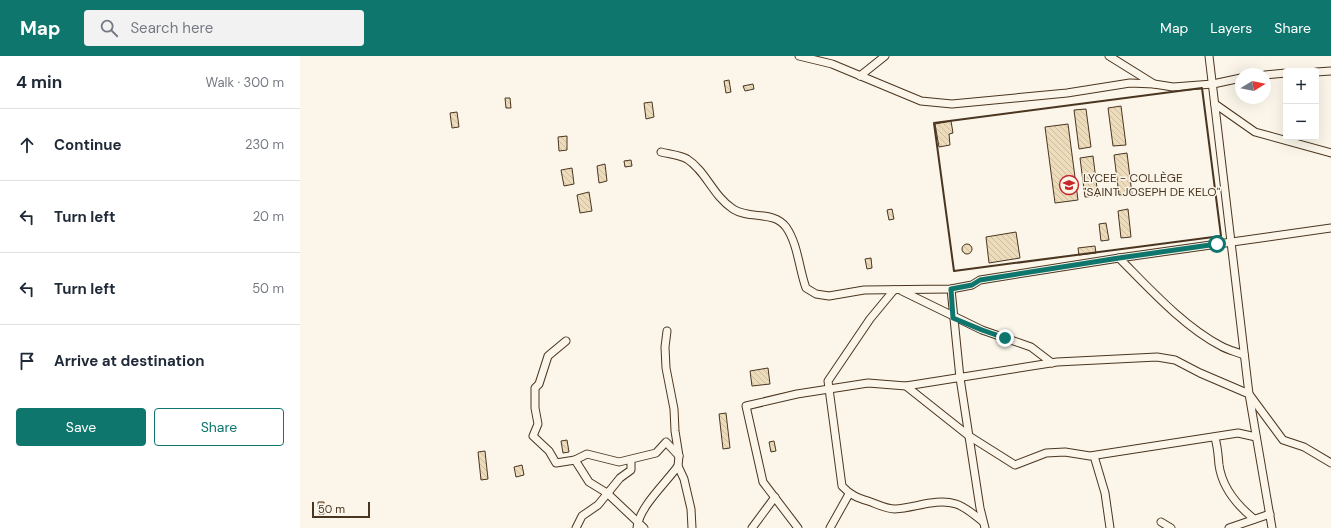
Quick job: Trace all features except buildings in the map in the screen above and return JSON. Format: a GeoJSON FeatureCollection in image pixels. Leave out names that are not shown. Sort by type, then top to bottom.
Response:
{"type":"FeatureCollection","features":[{"type":"Feature","properties":{"kind":"street"},"geometry":{"type":"LineString","coordinates":[[799,56],[832,64],[921,102],[952,104],[1067,93],[1130,84],[1154,84],[1173,87],[1213,84],[1235,79]]}},
{"type":"Feature","properties":{"kind":"street"},"geometry":{"type":"LineString","coordinates":[[860,76],[885,56]]}},
{"type":"Feature","properties":{"kind":"street"},"geometry":{"type":"LineString","coordinates":[[1109,56],[1154,84]]}},
{"type":"Feature","properties":{"kind":"street"},"geometry":{"type":"LineString","coordinates":[[1210,56],[1249,394],[1272,528]]}},
{"type":"Feature","properties":{"kind":"street"},"geometry":{"type":"LineString","coordinates":[[1319,72],[1331,71]]}},
{"type":"Feature","properties":{"kind":"street"},"geometry":{"type":"LineString","coordinates":[[1271,74],[1283,73]]}},
{"type":"Feature","properties":{"kind":"street"},"geometry":{"type":"LineString","coordinates":[[1215,104],[1255,132],[1331,153]]}},
{"type":"Feature","properties":{"kind":"street"},"geometry":{"type":"LineString","coordinates":[[661,152],[686,158],[697,166],[708,183],[733,209],[749,215],[776,218],[785,226],[792,237],[806,288],[816,294],[829,296],[864,290],[951,289],[972,285],[980,280],[1119,258],[1331,228]]}},
{"type":"Feature","properties":{"kind":"street"},"geometry":{"type":"LineString","coordinates":[[1119,258],[1149,288],[1193,327],[1222,346],[1244,355]]}},
{"type":"Feature","properties":{"kind":"street"},"geometry":{"type":"LineString","coordinates":[[951,289],[960,378],[984,524]]}},
{"type":"Feature","properties":{"kind":"street"},"geometry":{"type":"LineString","coordinates":[[897,290],[953,318],[1031,347],[1052,363]]}},
{"type":"Feature","properties":{"kind":"street"},"geometry":{"type":"LineString","coordinates":[[897,290],[870,319],[828,381],[842,486],[849,494],[888,508],[897,509],[945,502],[957,504],[968,509],[984,524]]}},
{"type":"Feature","properties":{"kind":"street"},"geometry":{"type":"LineString","coordinates":[[638,525],[649,501],[664,486],[678,466],[679,456],[675,431],[672,393],[666,368],[665,346],[667,331]]}},
{"type":"Feature","properties":{"kind":"street"},"geometry":{"type":"LineString","coordinates":[[566,341],[548,356],[539,384],[535,388],[535,408],[538,424],[533,436],[550,451],[556,463],[575,460],[587,454],[619,462],[631,460],[656,453],[666,442],[679,456]]}},
{"type":"Feature","properties":{"kind":"street"},"geometry":{"type":"LineString","coordinates":[[798,528],[763,482],[746,406],[797,394],[868,383],[906,386],[1052,363],[1157,357],[1175,360],[1200,373],[1249,394],[1283,440],[1304,446],[1331,463]]}},
{"type":"Feature","properties":{"kind":"street"},"geometry":{"type":"LineString","coordinates":[[906,386],[969,436],[1015,465],[1046,453],[1065,452],[1094,456],[1215,438],[1238,433],[1256,437]]}},
{"type":"Feature","properties":{"kind":"street"},"geometry":{"type":"LineString","coordinates":[[1215,438],[1220,453],[1219,466],[1224,480],[1238,505],[1254,519]]}},
{"type":"Feature","properties":{"kind":"street"},"geometry":{"type":"LineString","coordinates":[[1094,456],[1105,493],[1110,528]]}},
{"type":"Feature","properties":{"kind":"street"},"geometry":{"type":"LineString","coordinates":[[575,460],[589,482],[607,493],[638,525],[644,528]]}},
{"type":"Feature","properties":{"kind":"street"},"geometry":{"type":"LineString","coordinates":[[576,528],[582,516],[598,505],[620,478],[631,470],[631,460]]}},
{"type":"Feature","properties":{"kind":"street"},"geometry":{"type":"LineString","coordinates":[[678,466],[684,479],[691,509],[692,528]]}},
{"type":"Feature","properties":{"kind":"street"},"geometry":{"type":"LineString","coordinates":[[830,528],[849,494]]}},
{"type":"Feature","properties":{"kind":"street"},"geometry":{"type":"LineString","coordinates":[[752,528],[775,497]]}},
{"type":"Feature","properties":{"kind":"street"},"geometry":{"type":"LineString","coordinates":[[1229,528],[1270,514]]}},
{"type":"Feature","properties":{"kind":"street"},"geometry":{"type":"LineString","coordinates":[[1161,522],[1170,528]]}},
{"type":"Feature","properties":{"kind":"wall"},"geometry":{"type":"LineString","coordinates":[[1202,88],[1221,236],[954,271],[934,123],[1202,88]]}},
{"type":"Feature","properties":{"kind":"place","name":"LYCEE - COLLÈGE \"SAINT JOSEPH DE KELO\""},"geometry":{"type":"Point","coordinates":[1069,185]}},
{"type":"Feature","properties":{"kind":"route"},"geometry":{"type":"LineString","coordinates":[[1005,338],[953,318],[951,289],[972,285],[980,280],[1217,244]]}}]}
